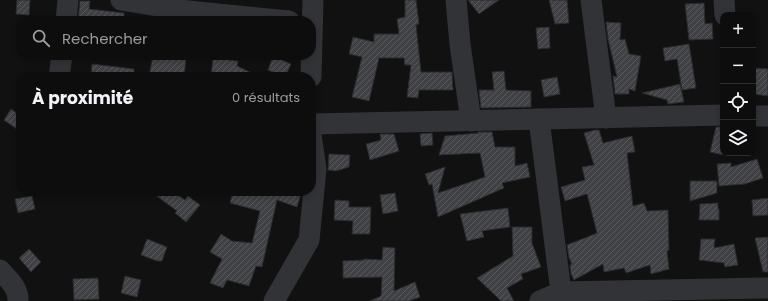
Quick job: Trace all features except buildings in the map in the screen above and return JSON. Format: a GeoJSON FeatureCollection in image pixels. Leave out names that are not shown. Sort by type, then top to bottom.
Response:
{"type":"FeatureCollection","features":[{"type":"Feature","properties":{"kind":"street"},"geometry":{"type":"LineString","coordinates":[[66,16],[68,0]]}},
{"type":"Feature","properties":{"kind":"street"},"geometry":{"type":"LineString","coordinates":[[121,0],[188,11],[238,16]]}},
{"type":"Feature","properties":{"kind":"street"},"geometry":{"type":"LineString","coordinates":[[312,16],[313,0]]}},
{"type":"Feature","properties":{"kind":"street"},"geometry":{"type":"LineString","coordinates":[[456,0],[460,44],[471,121]]}},
{"type":"Feature","properties":{"kind":"street"},"geometry":{"type":"LineString","coordinates":[[591,0],[606,118]]}},
{"type":"Feature","properties":{"kind":"street"},"geometry":{"type":"LineString","coordinates":[[724,0],[725,12]]}},
{"type":"Feature","properties":{"kind":"street"},"geometry":{"type":"LineString","coordinates":[[60,72],[62,60]]}},
{"type":"Feature","properties":{"kind":"street"},"geometry":{"type":"LineString","coordinates":[[311,60],[311,72]]}},
{"type":"Feature","properties":{"kind":"street"},"geometry":{"type":"LineString","coordinates":[[316,124],[720,115]]}},
{"type":"Feature","properties":{"kind":"street"},"geometry":{"type":"LineString","coordinates":[[756,116],[768,116]]}},
{"type":"Feature","properties":{"kind":"street"},"geometry":{"type":"LineString","coordinates":[[539,119],[560,292]]}},
{"type":"Feature","properties":{"kind":"street"},"geometry":{"type":"LineString","coordinates":[[274,301],[309,240],[313,196]]}},
{"type":"Feature","properties":{"kind":"street"},"geometry":{"type":"LineString","coordinates":[[0,270],[18,292],[18,301]]}},
{"type":"Feature","properties":{"kind":"street"},"geometry":{"type":"LineString","coordinates":[[540,301],[560,292],[768,288]]}}]}
